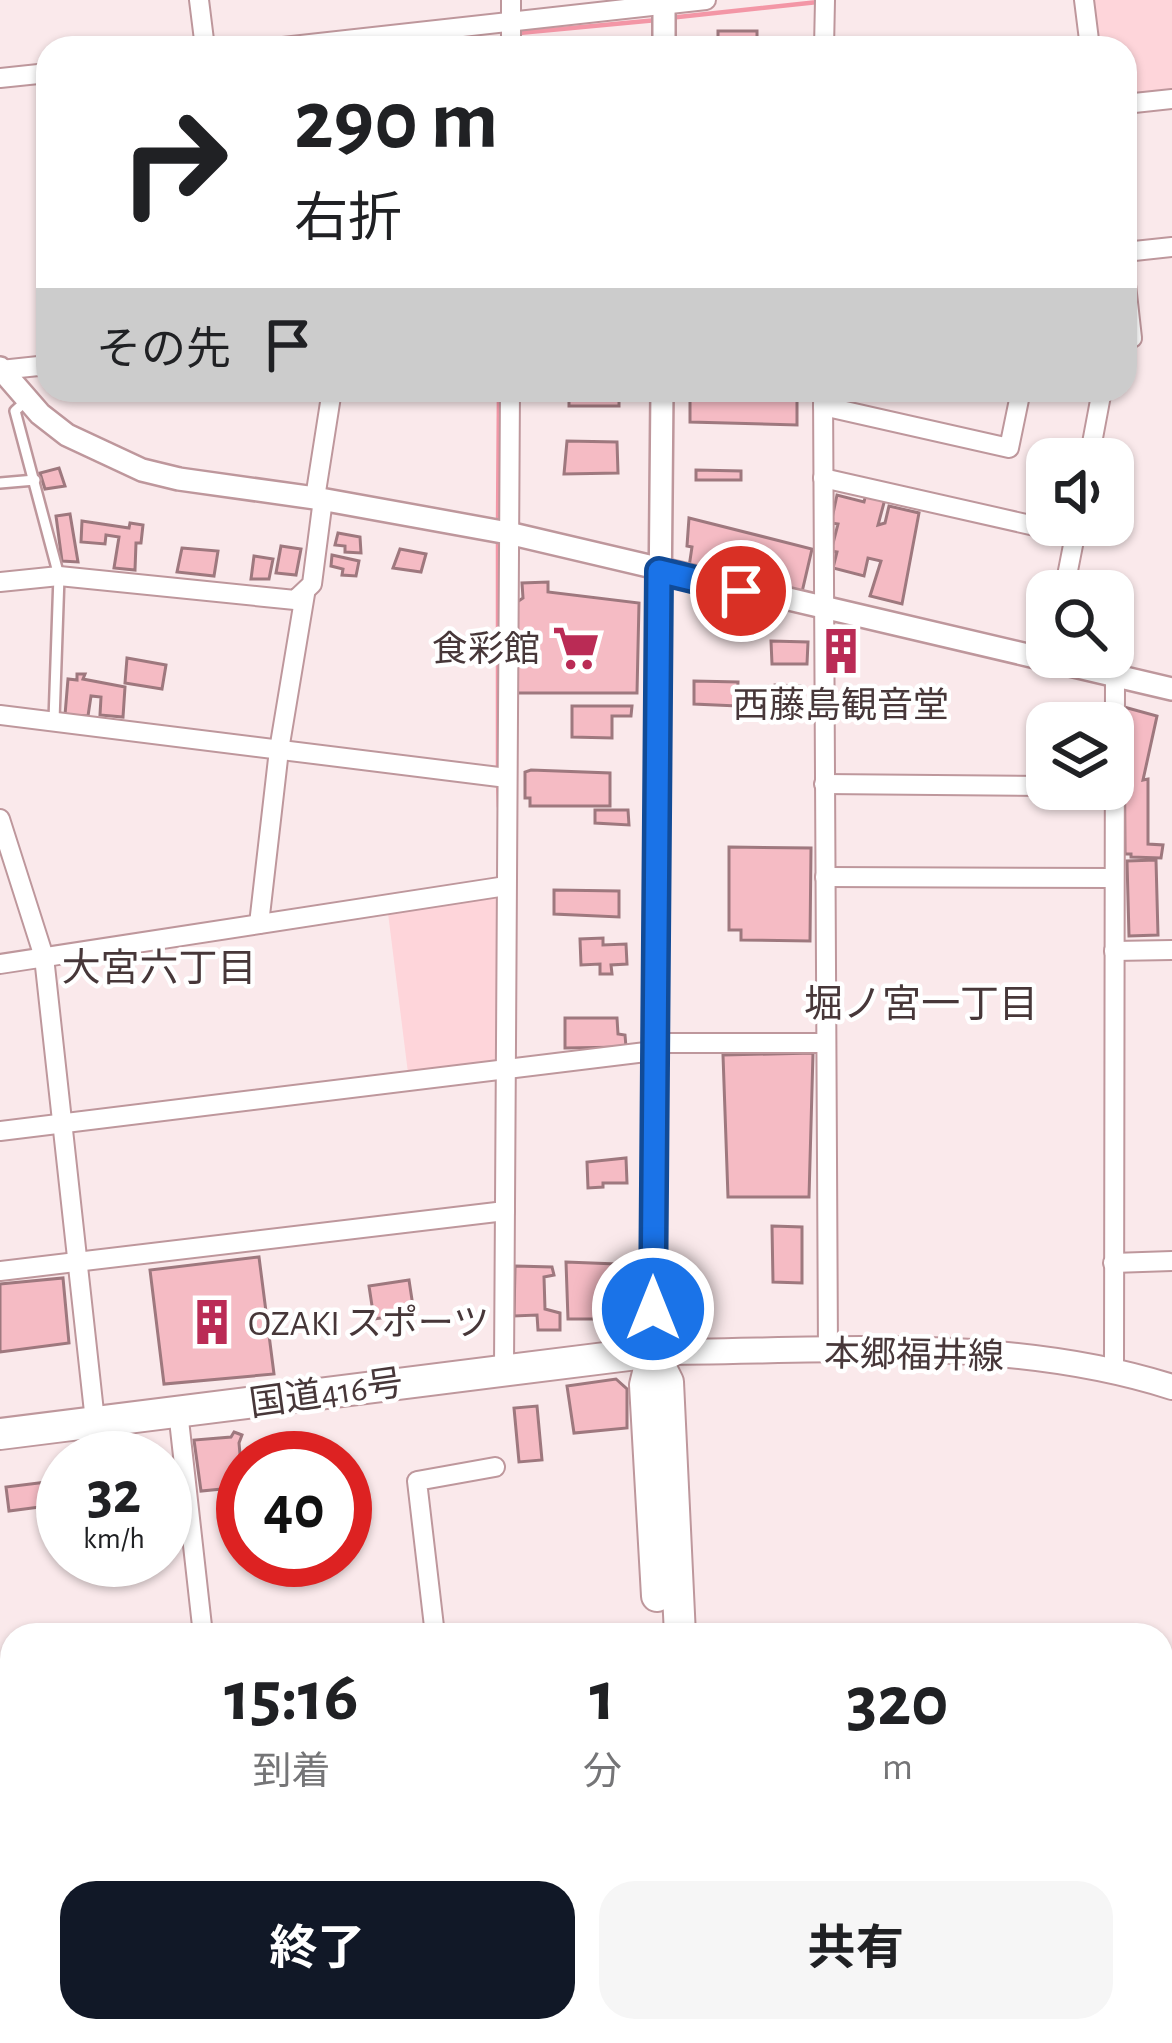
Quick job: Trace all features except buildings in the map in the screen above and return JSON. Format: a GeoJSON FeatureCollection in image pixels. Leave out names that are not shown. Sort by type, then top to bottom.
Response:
{"type":"FeatureCollection","features":[{"type":"Feature","properties":{"kind":"highway","name":"国道416号"},"geometry":{"type":"LineString","coordinates":[[0,1434],[653,1352]]}},
{"type":"Feature","properties":{"kind":"highway"},"geometry":{"type":"LineString","coordinates":[[653,1352],[645,1384],[658,1623]]}},
{"type":"Feature","properties":{"kind":"highway"},"geometry":{"type":"LineString","coordinates":[[653,1352],[668,1382],[679,1623]]}},
{"type":"Feature","properties":{"kind":"main road","name":"本郷福井線"},"geometry":{"type":"LineString","coordinates":[[653,1352],[1002,1353],[1114,1371],[1172,1387]]}},
{"type":"Feature","properties":{"kind":"street"},"geometry":{"type":"LineString","coordinates":[[200,0],[204,36]]}},
{"type":"Feature","properties":{"kind":"street"},"geometry":{"type":"LineString","coordinates":[[511,36],[512,0]]}},
{"type":"Feature","properties":{"kind":"street"},"geometry":{"type":"LineString","coordinates":[[383,36],[706,0]]}},
{"type":"Feature","properties":{"kind":"street"},"geometry":{"type":"LineString","coordinates":[[824,36],[826,0]]}},
{"type":"Feature","properties":{"kind":"street"},"geometry":{"type":"LineString","coordinates":[[1084,0],[1088,36]]}},
{"type":"Feature","properties":{"kind":"street"},"geometry":{"type":"LineString","coordinates":[[664,2],[664,36]]}},
{"type":"Feature","properties":{"kind":"street"},"geometry":{"type":"LineString","coordinates":[[0,78],[36,74]]}},
{"type":"Feature","properties":{"kind":"street"},"geometry":{"type":"LineString","coordinates":[[1137,103],[1172,99]]}},
{"type":"Feature","properties":{"kind":"street"},"geometry":{"type":"LineString","coordinates":[[1137,251],[1172,247]]}},
{"type":"Feature","properties":{"kind":"street"},"geometry":{"type":"LineString","coordinates":[[0,369],[36,366]]}},
{"type":"Feature","properties":{"kind":"street"},"geometry":{"type":"LineString","coordinates":[[0,369],[26,401],[67,435],[142,470],[508,532],[823,610],[1026,654]]}},
{"type":"Feature","properties":{"kind":"street"},"geometry":{"type":"LineString","coordinates":[[0,582],[59,576],[295,600],[312,584],[331,402]]}},
{"type":"Feature","properties":{"kind":"street"},"geometry":{"type":"LineString","coordinates":[[504,1368],[510,402]]}},
{"type":"Feature","properties":{"kind":"street"},"geometry":{"type":"LineString","coordinates":[[653,1352],[662,402]]}},
{"type":"Feature","properties":{"kind":"street"},"geometry":{"type":"LineString","coordinates":[[823,402],[828,1352]]}},
{"type":"Feature","properties":{"kind":"street"},"geometry":{"type":"LineString","coordinates":[[838,402],[1010,448],[1019,402]]}},
{"type":"Feature","properties":{"kind":"street"},"geometry":{"type":"LineString","coordinates":[[1093,438],[1100,402]]}},
{"type":"Feature","properties":{"kind":"street"},"geometry":{"type":"LineString","coordinates":[[823,478],[1026,520]]}},
{"type":"Feature","properties":{"kind":"street"},"geometry":{"type":"LineString","coordinates":[[259,924],[279,750],[305,594]]}},
{"type":"Feature","properties":{"kind":"street"},"geometry":{"type":"LineString","coordinates":[[1124,678],[1172,689]]}},
{"type":"Feature","properties":{"kind":"street"},"geometry":{"type":"LineString","coordinates":[[0,715],[507,778]]}},
{"type":"Feature","properties":{"kind":"street"},"geometry":{"type":"LineString","coordinates":[[824,784],[1026,786]]}},
{"type":"Feature","properties":{"kind":"street"},"geometry":{"type":"LineString","coordinates":[[1114,810],[1114,1371]]}},
{"type":"Feature","properties":{"kind":"street"},"geometry":{"type":"LineString","coordinates":[[0,819],[44,957],[95,1421]]}},
{"type":"Feature","properties":{"kind":"street"},"geometry":{"type":"LineString","coordinates":[[825,877],[1114,878]]}},
{"type":"Feature","properties":{"kind":"street"},"geometry":{"type":"LineString","coordinates":[[0,964],[506,886]]}},
{"type":"Feature","properties":{"kind":"street"},"geometry":{"type":"LineString","coordinates":[[1114,950],[1172,950]]}},
{"type":"Feature","properties":{"kind":"street"},"geometry":{"type":"LineString","coordinates":[[0,1131],[506,1070],[654,1047],[826,1043]]}},
{"type":"Feature","properties":{"kind":"street"},"geometry":{"type":"LineString","coordinates":[[0,1271],[505,1211]]}},
{"type":"Feature","properties":{"kind":"street"},"geometry":{"type":"LineString","coordinates":[[1113,1263],[1172,1261]]}},
{"type":"Feature","properties":{"kind":"street"},"geometry":{"type":"LineString","coordinates":[[178,1411],[202,1623]]}},
{"type":"Feature","properties":{"kind":"street"},"geometry":{"type":"LineString","coordinates":[[434,1623],[417,1481],[496,1467]]}},
{"type":"Feature","properties":{"kind":"lane"},"geometry":{"type":"LineString","coordinates":[[26,401],[15,411],[59,576],[54,722]]}},
{"type":"Feature","properties":{"kind":"lane"},"geometry":{"type":"LineString","coordinates":[[0,483],[35,480]]}},
{"type":"Feature","properties":{"kind":"shaded area"},"geometry":{"type":"Polygon","coordinates":[[[1084,0],[1172,0],[1172,99],[1137,103],[1137,36],[1088,36],[1084,0]]]}},
{"type":"Feature","properties":{"kind":"shaded area"},"geometry":{"type":"Polygon","coordinates":[[[506,886],[505,1069],[409,1081],[387,905],[506,886]]]}},
{"type":"Feature","properties":{"kind":"waterway"},"geometry":{"type":"LineString","coordinates":[[669,18],[818,2]]}},
{"type":"Feature","properties":{"kind":"waterway"},"geometry":{"type":"LineString","coordinates":[[519,33],[657,20]]}},
{"type":"Feature","properties":{"kind":"waterway"},"geometry":{"type":"LineString","coordinates":[[498,525],[499,402]]}},
{"type":"Feature","properties":{"kind":"waterway"},"geometry":{"type":"LineString","coordinates":[[498,536],[498,771]]}},
{"type":"Feature","properties":{"kind":"waterway"},"geometry":{"type":"LineString","coordinates":[[498,782],[499,807]]}},
{"type":"Feature","properties":{"kind":"place","name":"食彩館"},"geometry":{"type":"Point","coordinates":[576,648]}},
{"type":"Feature","properties":{"kind":"place","name":"西藤島観音堂"},"geometry":{"type":"Point","coordinates":[841,651]}},
{"type":"Feature","properties":{"kind":"place","name":"OZAKI スポーツ"},"geometry":{"type":"Point","coordinates":[212,1322]}},
{"type":"Feature","properties":{"kind":"district","name":"大宮六丁目"},"geometry":{"type":"Point","coordinates":[159,967]}},
{"type":"Feature","properties":{"kind":"district","name":"堀ノ宮一丁目"},"geometry":{"type":"Point","coordinates":[921,1003]}},
{"type":"Feature","properties":{"kind":"route"},"geometry":{"type":"LineString","coordinates":[[653,1309],[659,571],[741,591]]}}]}
